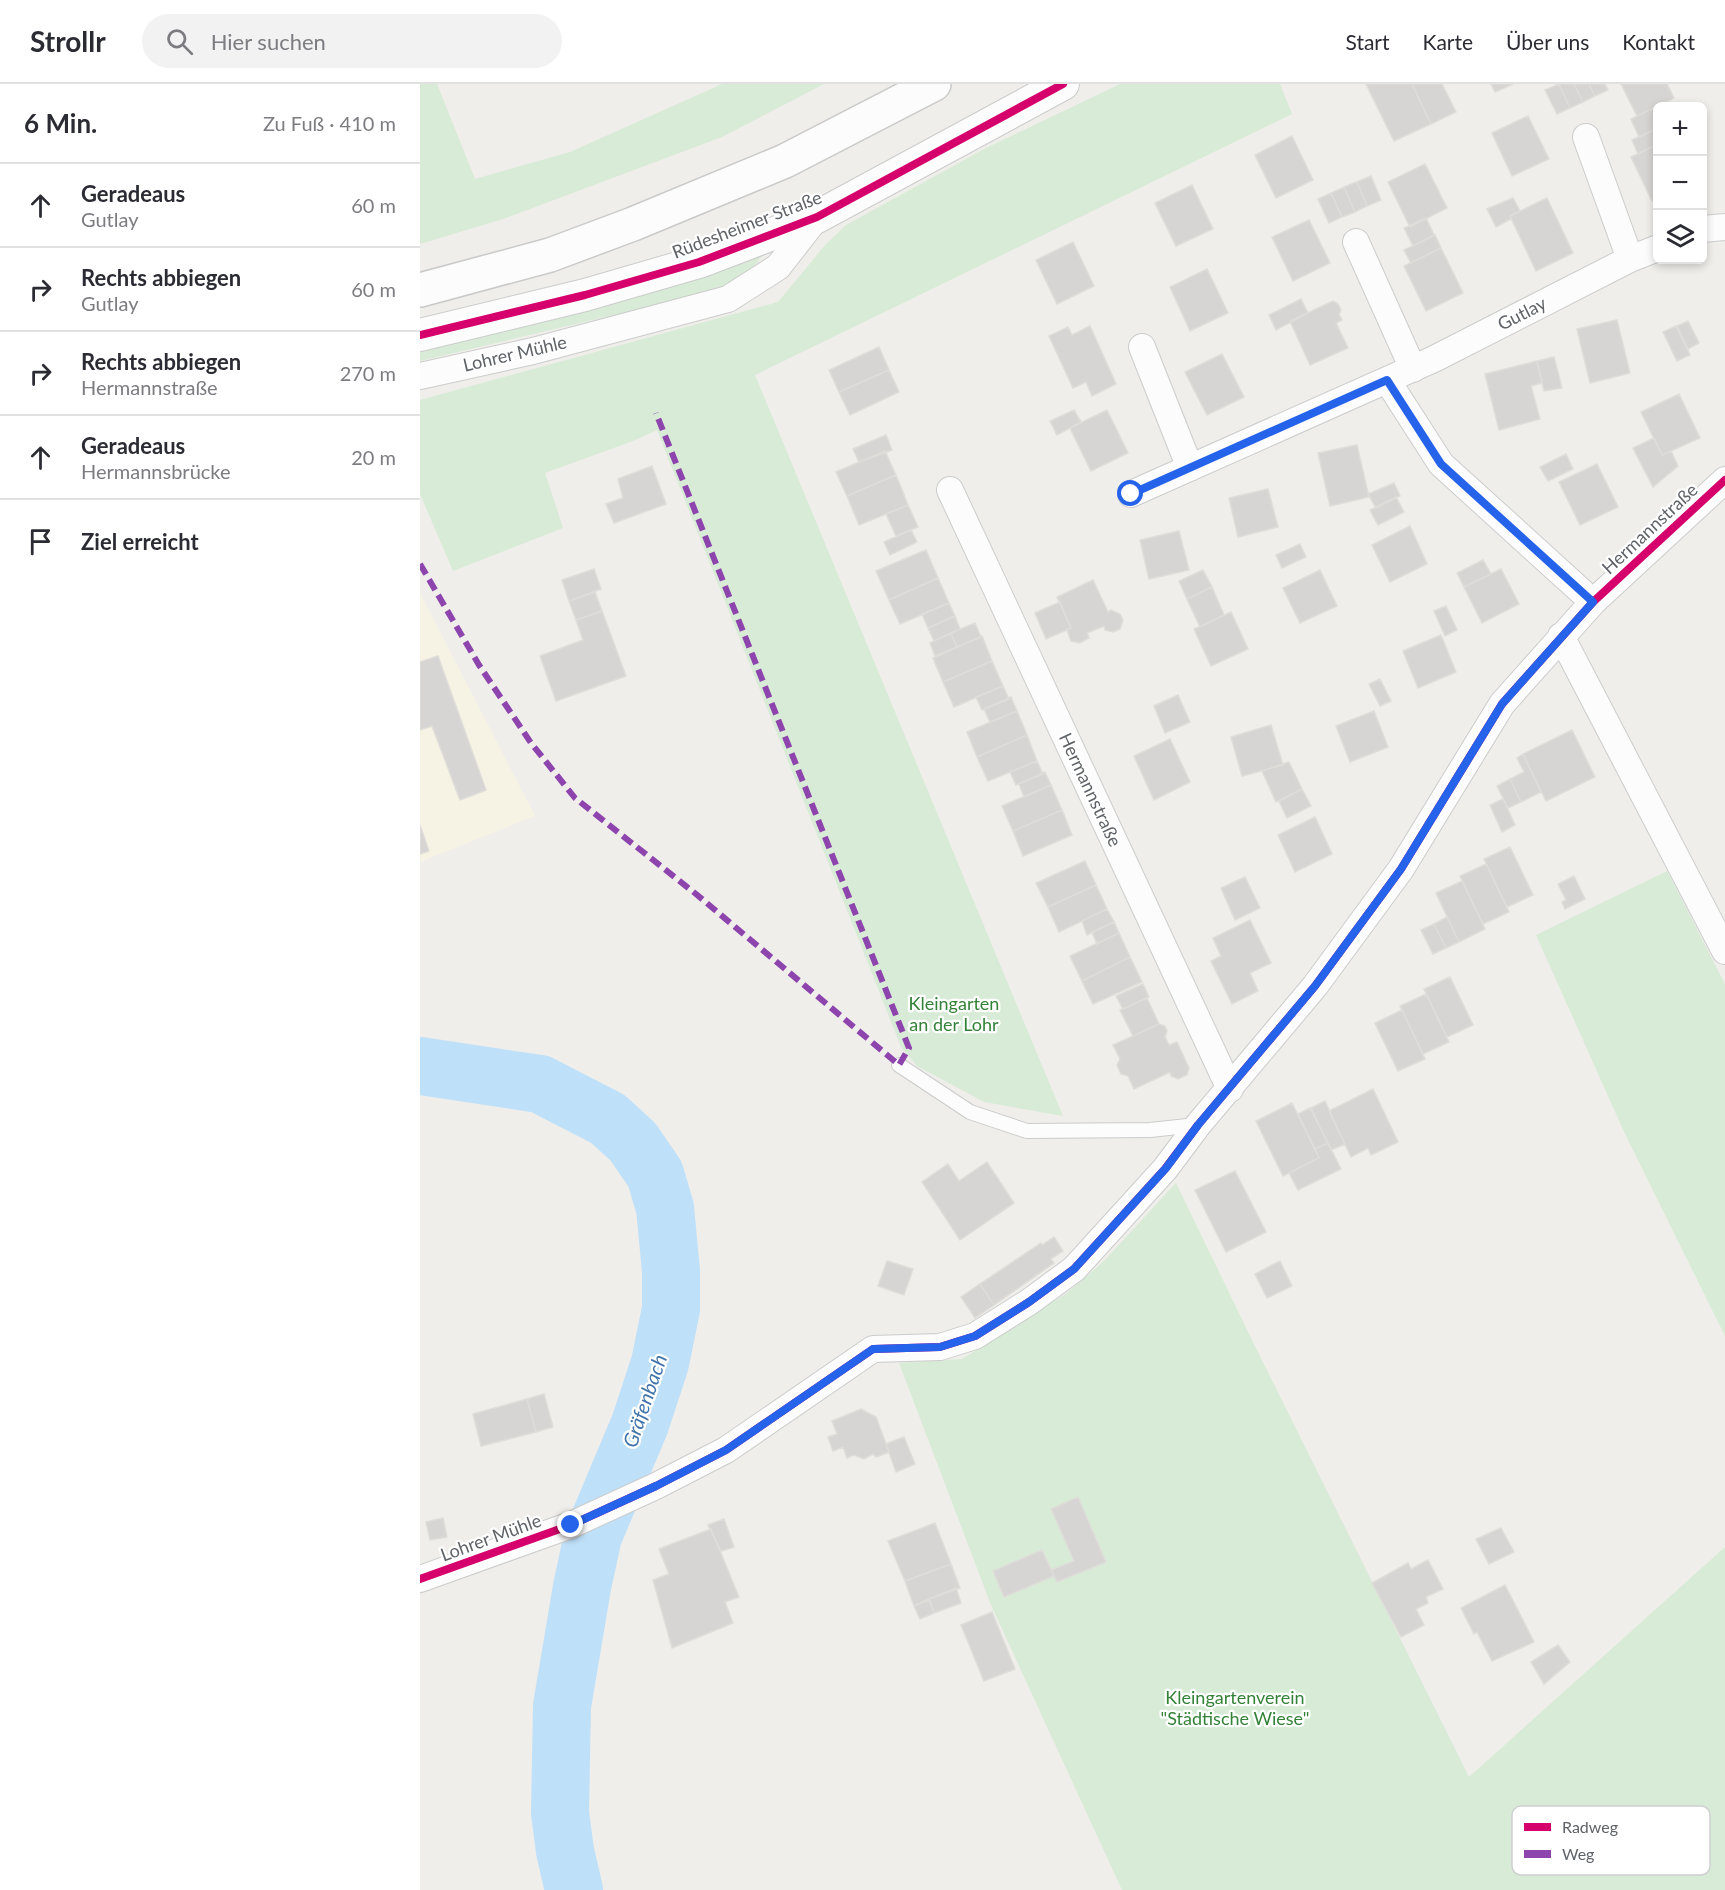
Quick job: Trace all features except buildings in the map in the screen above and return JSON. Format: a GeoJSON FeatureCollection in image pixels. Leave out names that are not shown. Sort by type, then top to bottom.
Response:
{"type":"FeatureCollection","features":[{"type":"Feature","properties":{"kind":"main road"},"geometry":{"type":"LineString","coordinates":[[420,301],[633,224],[785,161],[934,84]]}},
{"type":"Feature","properties":{"kind":"main road"},"geometry":{"type":"LineString","coordinates":[[420,290],[550,255]]}},
{"type":"Feature","properties":{"kind":"street","name":"Rüdesheimer Straße"},"geometry":{"type":"LineString","coordinates":[[420,335],[585,295],[699,262],[818,217],[1063,84]]}},
{"type":"Feature","properties":{"kind":"street"},"geometry":{"type":"LineString","coordinates":[[1586,137],[1630,259]]}},
{"type":"Feature","properties":{"kind":"street","name":"Lohrer Mühle"},"geometry":{"type":"LineString","coordinates":[[420,376],[533,351],[728,299],[778,267],[818,217]]}},
{"type":"Feature","properties":{"kind":"street"},"geometry":{"type":"LineString","coordinates":[[1707,229],[1725,227]]}},
{"type":"Feature","properties":{"kind":"street"},"geometry":{"type":"LineString","coordinates":[[1356,242],[1413,369]]}},
{"type":"Feature","properties":{"kind":"street","name":"Gutlay"},"geometry":{"type":"LineString","coordinates":[[1131,494],[1413,369],[1630,259],[1653,250]]}},
{"type":"Feature","properties":{"kind":"street"},"geometry":{"type":"LineString","coordinates":[[1142,347],[1190,468]]}},
{"type":"Feature","properties":{"kind":"street"},"geometry":{"type":"LineString","coordinates":[[1387,380],[1441,464],[1593,602]]}},
{"type":"Feature","properties":{"kind":"street","name":"Hermannstraße"},"geometry":{"type":"LineString","coordinates":[[656,1486],[726,1450],[873,1349],[940,1347],[975,1336],[1029,1302],[1074,1269],[1166,1168],[1198,1125],[1315,986],[1401,869],[1502,704],[1593,602],[1725,480]]}},
{"type":"Feature","properties":{"kind":"street","name":"Hermannstraße"},"geometry":{"type":"LineString","coordinates":[[951,490],[1230,1089]]}},
{"type":"Feature","properties":{"kind":"street"},"geometry":{"type":"LineString","coordinates":[[1561,636],[1725,951]]}},
{"type":"Feature","properties":{"kind":"street","name":"Lohrer Mühle"},"geometry":{"type":"LineString","coordinates":[[420,1579],[571,1525],[656,1486]]}},
{"type":"Feature","properties":{"kind":"lane"},"geometry":{"type":"LineString","coordinates":[[899,1065],[970,1112],[1027,1131],[1150,1130],[1198,1125]]}},
{"type":"Feature","properties":{"kind":"shaded area"},"geometry":{"type":"Polygon","coordinates":[[[420,593],[535,816],[420,862],[420,593]]]}},
{"type":"Feature","properties":{"kind":"green space"},"geometry":{"type":"Polygon","coordinates":[[[420,84],[437,84],[475,179],[570,152],[722,84],[824,84],[722,137],[503,219],[420,244],[420,84]]]}},
{"type":"Feature","properties":{"kind":"green space","name":"Kleingarten an der Lohr"},"geometry":{"type":"Polygon","coordinates":[[[1120,84],[1280,84],[1292,114],[755,375],[1063,1116],[984,1102],[917,1066],[901,1047],[657,430],[545,473],[563,528],[453,571],[420,494],[420,400],[778,302],[826,244],[846,225],[986,148],[1120,84]]]}},
{"type":"Feature","properties":{"kind":"green space"},"geometry":{"type":"Polygon","coordinates":[[[770,247],[748,273],[715,291],[420,361],[420,346],[770,247]]]}},
{"type":"Feature","properties":{"kind":"green space"},"geometry":{"type":"Polygon","coordinates":[[[1667,871],[1725,984],[1725,1336],[1625,1134],[1536,935],[1667,871]]]}},
{"type":"Feature","properties":{"kind":"green space","name":"Kleingartenverein \"Städtische Wiese\""},"geometry":{"type":"Polygon","coordinates":[[[1176,1183],[1469,1777],[1725,1547],[1725,1890],[1122,1890],[991,1605],[899,1363],[962,1359],[1067,1293],[1103,1262],[1176,1183]]]}},
{"type":"Feature","properties":{"kind":"waterway","name":"Gräfenbach"},"geometry":{"type":"LineString","coordinates":[[420,1066],[540,1084],[608,1119],[633,1142],[655,1174],[665,1208],[671,1271],[671,1309],[660,1363],[640,1424],[593,1536],[562,1706],[560,1813],[565,1851],[574,1890]]}},
{"type":"Feature","properties":{"kind":"marked path"},"geometry":{"type":"LineString","coordinates":[[420,564],[479,665],[531,743],[575,798],[696,894],[899,1065],[909,1048],[656,413]]}},
{"type":"Feature","properties":{"kind":"cycle path"},"geometry":{"type":"LineString","coordinates":[[420,335],[585,295],[699,262],[817,217],[1063,84]]}},
{"type":"Feature","properties":{"kind":"cycle path"},"geometry":{"type":"LineString","coordinates":[[420,1579],[571,1525],[656,1486],[726,1450],[873,1349],[940,1347],[975,1336],[1029,1302],[1074,1269],[1165,1169],[1198,1125],[1315,986],[1401,869],[1502,704],[1593,602],[1725,480]]}},
{"type":"Feature","properties":{"kind":"route"},"geometry":{"type":"LineString","coordinates":[[571,1525],[656,1486],[726,1450],[873,1349],[940,1347],[975,1336],[1029,1302],[1074,1269],[1166,1168],[1198,1125],[1315,986],[1401,869],[1502,704],[1593,602],[1441,464],[1387,380],[1131,494]]}}]}
